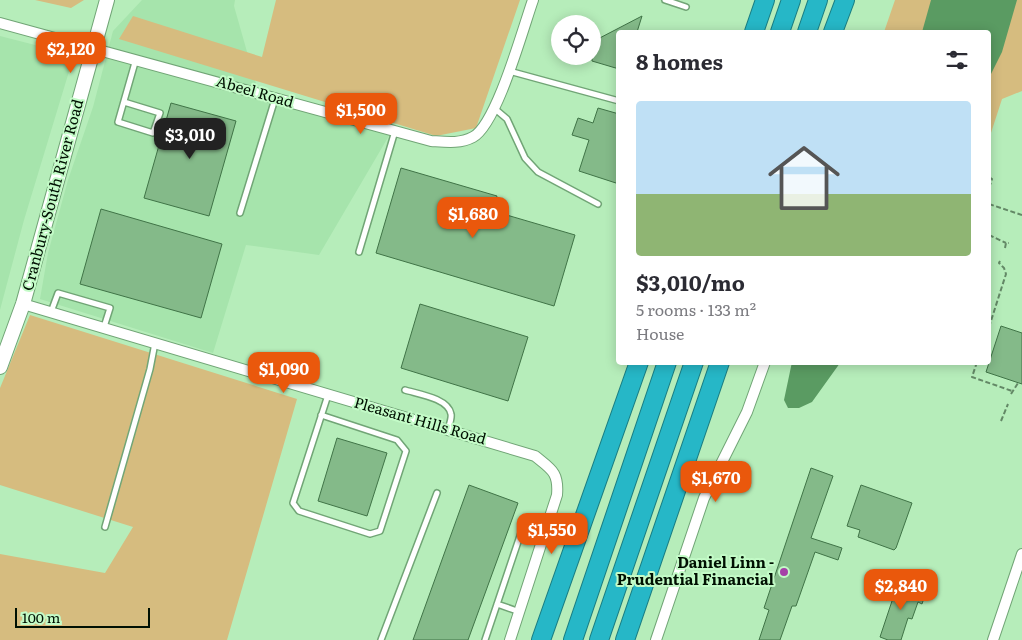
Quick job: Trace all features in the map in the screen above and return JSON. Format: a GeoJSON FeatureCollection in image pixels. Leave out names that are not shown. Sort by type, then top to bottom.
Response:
{"type":"FeatureCollection","features":[{"type":"Feature","properties":{"kind":"highway"},"geometry":{"type":"LineString","coordinates":[[755,30],[765,0]]}},
{"type":"Feature","properties":{"kind":"highway"},"geometry":{"type":"LineString","coordinates":[[781,30],[791,0]]}},
{"type":"Feature","properties":{"kind":"highway"},"geometry":{"type":"LineString","coordinates":[[808,30],[818,0]]}},
{"type":"Feature","properties":{"kind":"highway"},"geometry":{"type":"LineString","coordinates":[[835,30],[845,0]]}},
{"type":"Feature","properties":{"kind":"highway"},"geometry":{"type":"LineString","coordinates":[[541,640],[637,365]]}},
{"type":"Feature","properties":{"kind":"highway"},"geometry":{"type":"LineString","coordinates":[[573,640],[665,365]]}},
{"type":"Feature","properties":{"kind":"highway"},"geometry":{"type":"LineString","coordinates":[[599,640],[693,365]]}},
{"type":"Feature","properties":{"kind":"highway"},"geometry":{"type":"LineString","coordinates":[[625,640],[719,365]]}},
{"type":"Feature","properties":{"kind":"main road","name":"Cranbury-South River Road"},"geometry":{"type":"LineString","coordinates":[[0,367],[23,304],[106,0]]}},
{"type":"Feature","properties":{"kind":"street","name":"Abeel Road"},"geometry":{"type":"LineString","coordinates":[[0,24],[93,47],[432,141],[462,142],[474,137],[485,128],[509,71],[533,0]]}},
{"type":"Feature","properties":{"kind":"street","name":"Pleasant Hills Road"},"geometry":{"type":"LineString","coordinates":[[23,304],[535,456],[553,471],[558,480],[555,507],[520,612]]}},
{"type":"Feature","properties":{"kind":"street"},"geometry":{"type":"LineString","coordinates":[[656,640],[704,498],[747,412],[764,365]]}},
{"type":"Feature","properties":{"kind":"street"},"geometry":{"type":"LineString","coordinates":[[992,640],[1022,554]]}},
{"type":"Feature","properties":{"kind":"street"},"geometry":{"type":"LineString","coordinates":[[510,640],[520,612]]}},
{"type":"Feature","properties":{"kind":"lane"},"geometry":{"type":"LineString","coordinates":[[665,0],[686,7]]}},
{"type":"Feature","properties":{"kind":"lane"},"geometry":{"type":"LineString","coordinates":[[124,102],[160,112],[153,133],[118,122],[136,59]]}},
{"type":"Feature","properties":{"kind":"lane"},"geometry":{"type":"LineString","coordinates":[[509,71],[616,100]]}},
{"type":"Feature","properties":{"kind":"lane"},"geometry":{"type":"LineString","coordinates":[[240,213],[275,99]]}},
{"type":"Feature","properties":{"kind":"lane"},"geometry":{"type":"LineString","coordinates":[[494,108],[507,119],[525,158],[538,172],[598,204]]}},
{"type":"Feature","properties":{"kind":"lane"},"geometry":{"type":"LineString","coordinates":[[359,252],[394,131]]}},
{"type":"Feature","properties":{"kind":"lane"},"geometry":{"type":"LineString","coordinates":[[51,312],[58,293],[110,308],[104,327]]}},
{"type":"Feature","properties":{"kind":"lane"},"geometry":{"type":"LineString","coordinates":[[105,527],[150,369],[155,342]]}},
{"type":"Feature","properties":{"kind":"lane"},"geometry":{"type":"LineString","coordinates":[[405,390],[440,401],[449,408],[452,415],[448,430]]}},
{"type":"Feature","properties":{"kind":"lane"},"geometry":{"type":"LineString","coordinates":[[322,415],[397,440],[406,451],[380,530],[370,534],[299,511],[293,503],[328,394]]}},
{"type":"Feature","properties":{"kind":"lane"},"geometry":{"type":"LineString","coordinates":[[381,640],[437,494]]}},
{"type":"Feature","properties":{"kind":"lane"},"geometry":{"type":"LineString","coordinates":[[485,640],[526,518]]}},
{"type":"Feature","properties":{"kind":"lane"},"geometry":{"type":"LineString","coordinates":[[497,604],[520,612]]}},
{"type":"Feature","properties":{"kind":"path"},"geometry":{"type":"LineString","coordinates":[[991,205],[1022,215]]}},
{"type":"Feature","properties":{"kind":"path"},"geometry":{"type":"LineString","coordinates":[[991,236],[1007,243],[1004,248]]}},
{"type":"Feature","properties":{"kind":"path"},"geometry":{"type":"LineString","coordinates":[[991,321],[1006,274],[1004,268],[999,264],[1000,261]]}},
{"type":"Feature","properties":{"kind":"path"},"geometry":{"type":"LineString","coordinates":[[996,305],[1001,306]]}},
{"type":"Feature","properties":{"kind":"path"},"geometry":{"type":"LineString","coordinates":[[976,365],[972,378],[1011,393],[1018,383]]}},
{"type":"Feature","properties":{"kind":"path"},"geometry":{"type":"LineString","coordinates":[[1002,421],[1008,404]]}},
{"type":"Feature","properties":{"kind":"shaded area"},"geometry":{"type":"Polygon","coordinates":[[[35,0],[84,0],[71,8],[35,0]]]}},
{"type":"Feature","properties":{"kind":"shaded area"},"geometry":{"type":"Polygon","coordinates":[[[142,0],[235,0],[234,6],[259,94],[390,134],[319,255],[246,245],[213,353],[40,299],[48,253],[68,180],[93,107],[113,31],[142,0]]]}},
{"type":"Feature","properties":{"kind":"shaded area"},"geometry":{"type":"Polygon","coordinates":[[[276,0],[520,0],[476,128],[436,136],[119,39],[133,16],[262,57],[276,0]]]}},
{"type":"Feature","properties":{"kind":"shaded area"},"geometry":{"type":"Polygon","coordinates":[[[895,0],[1022,0],[1022,91],[1002,99],[991,133],[991,30],[885,30],[895,0]]]}},
{"type":"Feature","properties":{"kind":"shaded area"},"geometry":{"type":"Polygon","coordinates":[[[931,0],[1017,0],[1002,52],[991,74],[991,30],[923,30],[931,0]]]}},
{"type":"Feature","properties":{"kind":"shaded area"},"geometry":{"type":"Polygon","coordinates":[[[0,36],[74,55],[24,220],[0,310],[0,36]]]}},
{"type":"Feature","properties":{"kind":"shaded area"},"geometry":{"type":"Polygon","coordinates":[[[30,315],[297,399],[227,640],[0,640],[0,554],[105,573],[133,527],[0,485],[0,388],[30,315]]]}},
{"type":"Feature","properties":{"kind":"shaded area"},"geometry":{"type":"Polygon","coordinates":[[[791,365],[839,365],[812,402],[799,408],[788,408],[784,400],[791,365]]]}},
{"type":"Feature","properties":{"kind":"building"},"geometry":{"type":"Polygon","coordinates":[[[642,16],[638,30],[616,30],[616,68],[601,64],[601,37],[642,16]]]}},
{"type":"Feature","properties":{"kind":"building"},"geometry":{"type":"Polygon","coordinates":[[[171,103],[236,121],[209,216],[144,198],[171,103]]]}},
{"type":"Feature","properties":{"kind":"building"},"geometry":{"type":"Polygon","coordinates":[[[598,108],[616,113],[616,183],[579,171],[589,140],[572,135],[578,118],[593,123],[598,108]]]}},
{"type":"Feature","properties":{"kind":"building"},"geometry":{"type":"Polygon","coordinates":[[[401,168],[497,196],[493,211],[575,235],[554,306],[376,253],[401,168]]]}},
{"type":"Feature","properties":{"kind":"building"},"geometry":{"type":"Polygon","coordinates":[[[101,209],[222,244],[201,318],[80,284],[101,209]]]}},
{"type":"Feature","properties":{"kind":"building"},"geometry":{"type":"Polygon","coordinates":[[[420,304],[528,337],[508,401],[401,368],[420,304]]]}},
{"type":"Feature","properties":{"kind":"building"},"geometry":{"type":"Polygon","coordinates":[[[1001,326],[1022,333],[1022,384],[986,372],[988,365],[991,365],[991,357],[1001,326]]]}},
{"type":"Feature","properties":{"kind":"building"},"geometry":{"type":"Polygon","coordinates":[[[337,438],[387,453],[367,516],[318,501],[337,438]]]}},
{"type":"Feature","properties":{"kind":"building"},"geometry":{"type":"Polygon","coordinates":[[[811,468],[833,476],[811,538],[842,548],[838,560],[815,552],[796,606],[792,606],[780,640],[759,640],[769,610],[764,608],[811,468]]]}},
{"type":"Feature","properties":{"kind":"building"},"geometry":{"type":"Polygon","coordinates":[[[469,485],[518,503],[468,640],[413,640],[469,485]]]}},
{"type":"Feature","properties":{"kind":"building"},"geometry":{"type":"Polygon","coordinates":[[[861,485],[912,503],[894,550],[858,537],[860,530],[847,526],[861,485]]]}},
{"type":"Feature","properties":{"kind":"building"},"geometry":{"type":"Polygon","coordinates":[[[899,580],[916,586],[914,591],[925,595],[922,604],[918,602],[912,619],[908,618],[901,640],[888,640],[880,637],[899,580]]]}},
{"type":"Feature","properties":{"kind":"place","name":"Daniel Linn - Prudential Financial"},"geometry":{"type":"Point","coordinates":[784,572]}}]}
